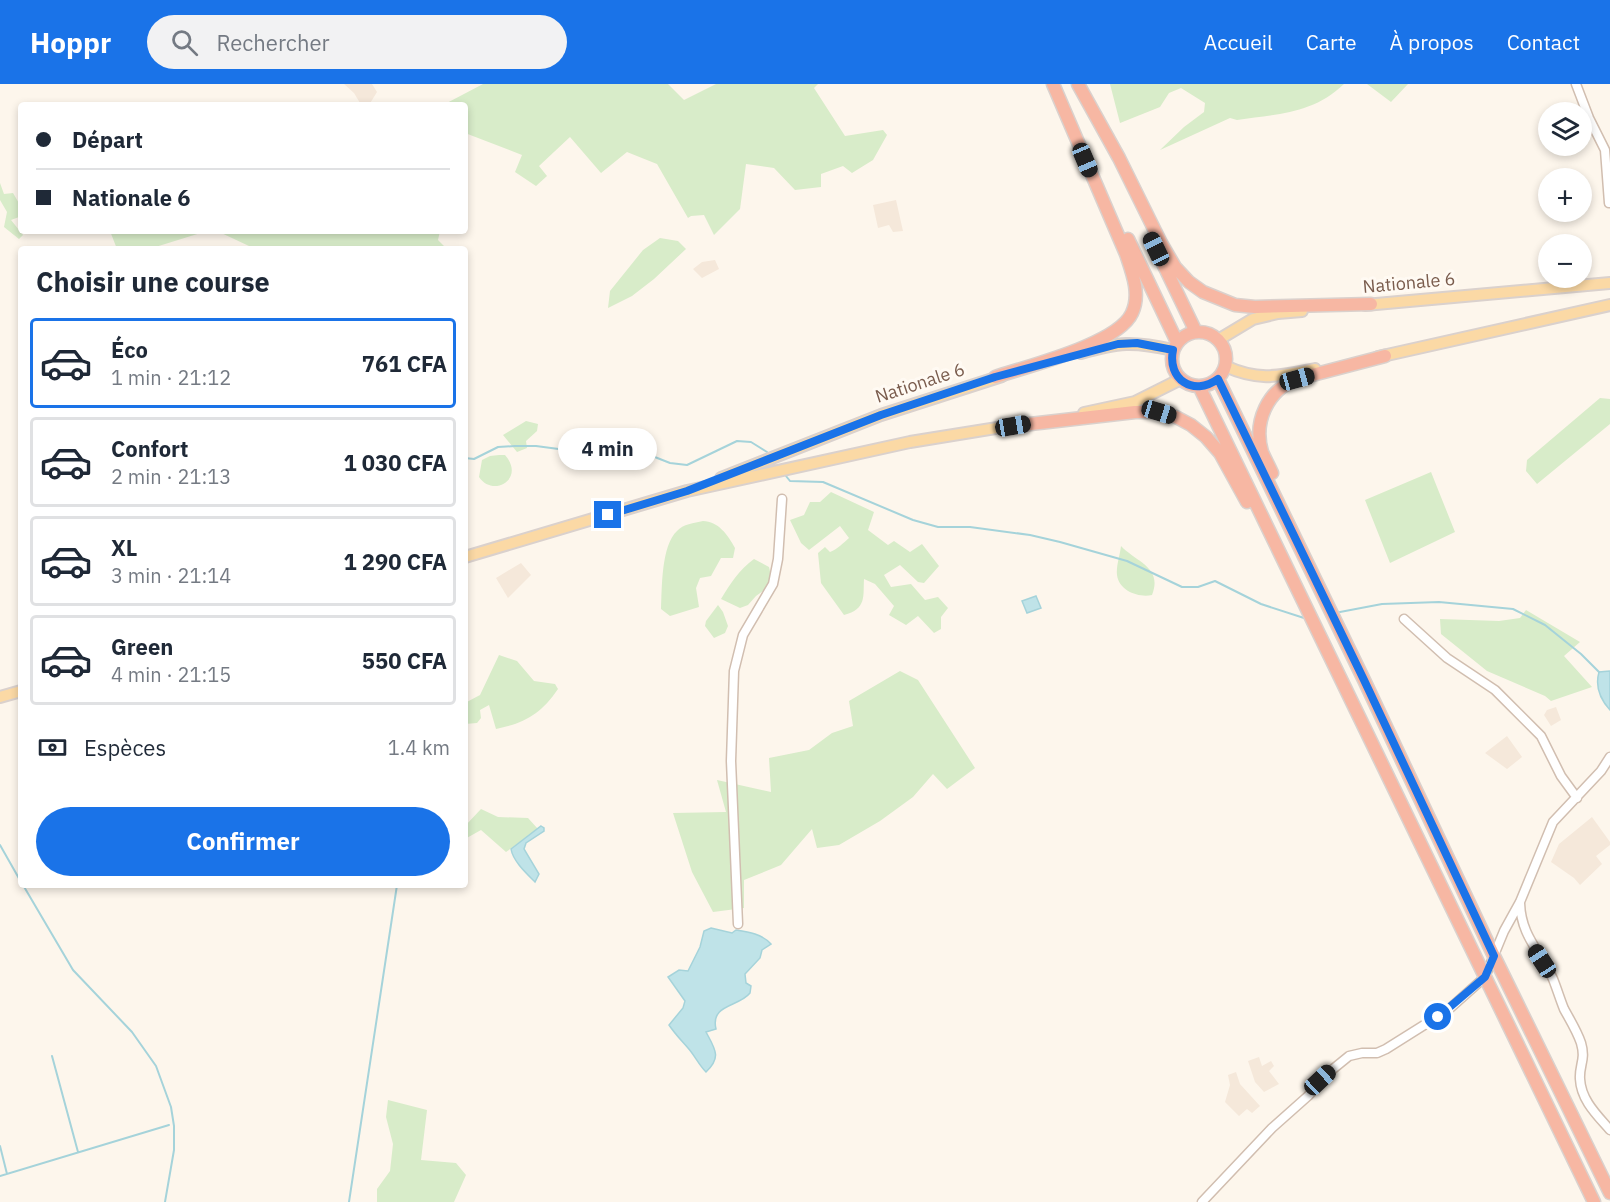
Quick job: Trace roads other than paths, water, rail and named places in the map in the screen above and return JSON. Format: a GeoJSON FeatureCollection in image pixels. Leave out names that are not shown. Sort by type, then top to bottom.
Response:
{"type":"FeatureCollection","features":[{"type":"Feature","properties":{"kind":"highway"},"geometry":{"type":"LineString","coordinates":[[1053,84],[1175,346]]}},
{"type":"Feature","properties":{"kind":"highway"},"geometry":{"type":"LineString","coordinates":[[995,377],[1092,344],[1110,335],[1123,325],[1132,313],[1136,296],[1134,277],[1126,254],[1053,84]]}},
{"type":"Feature","properties":{"kind":"highway"},"geometry":{"type":"LineString","coordinates":[[1077,84],[1196,332]]}},
{"type":"Feature","properties":{"kind":"highway"},"geometry":{"type":"LineString","coordinates":[[1077,84],[1119,158],[1161,243],[1175,267],[1189,282],[1203,292],[1235,305],[1255,307],[1371,304]]}},
{"type":"Feature","properties":{"kind":"highway"},"geometry":{"type":"LineString","coordinates":[[1196,332],[1204,332],[1218,340],[1224,347],[1226,356],[1225,366],[1218,379],[1212,383],[1192,386],[1180,379],[1172,366],[1175,346],[1182,336],[1196,332]]}},
{"type":"Feature","properties":{"kind":"highway"},"geometry":{"type":"LineString","coordinates":[[1364,680],[1262,451],[1261,417],[1268,401],[1286,383],[1385,356]]}},
{"type":"Feature","properties":{"kind":"highway"},"geometry":{"type":"LineString","coordinates":[[1218,379],[1610,1193]]}},
{"type":"Feature","properties":{"kind":"highway"},"geometry":{"type":"LineString","coordinates":[[1199,386],[1593,1202]]}},
{"type":"Feature","properties":{"kind":"highway"},"geometry":{"type":"LineString","coordinates":[[1013,426],[1135,412],[1159,412],[1191,425],[1220,453],[1345,686]]}},
{"type":"Feature","properties":{"kind":"main road","name":"Nationale 6"},"geometry":{"type":"LineString","coordinates":[[1218,340],[1253,319],[1278,313],[1610,283]]}},
{"type":"Feature","properties":{"kind":"main road"},"geometry":{"type":"LineString","coordinates":[[1225,366],[1266,378],[1385,356],[1610,305]]}},
{"type":"Feature","properties":{"kind":"main road","name":"Nationale 6"},"geometry":{"type":"LineString","coordinates":[[687,491],[881,415],[995,377],[1118,344],[1175,346]]}},
{"type":"Feature","properties":{"kind":"main road","name":"Nationale 6"},"geometry":{"type":"LineString","coordinates":[[468,556],[687,491],[910,442],[1013,426],[1135,402],[1180,379]]}},
{"type":"Feature","properties":{"kind":"main road"},"geometry":{"type":"LineString","coordinates":[[0,697],[18,692]]}},
{"type":"Feature","properties":{"kind":"street"},"geometry":{"type":"LineString","coordinates":[[1576,84],[1588,118],[1605,150],[1609,203]]}},
{"type":"Feature","properties":{"kind":"street"},"geometry":{"type":"LineString","coordinates":[[738,924],[731,761],[734,672],[743,635],[773,584],[778,559],[782,499]]}},
{"type":"Feature","properties":{"kind":"street"},"geometry":{"type":"LineString","coordinates":[[1404,619],[1447,658],[1495,690],[1541,736],[1561,776],[1576,798]]}},
{"type":"Feature","properties":{"kind":"street"},"geometry":{"type":"LineString","coordinates":[[1202,1202],[1272,1128],[1349,1056],[1377,1053],[1386,1049],[1448,1010],[1485,977],[1504,931],[1520,902],[1553,822],[1610,757]]}},
{"type":"Feature","properties":{"kind":"street"},"geometry":{"type":"LineString","coordinates":[[1520,902],[1521,917],[1530,943],[1552,978],[1563,1007],[1580,1040],[1584,1056],[1579,1078],[1583,1095],[1610,1130]]}},
{"type":"Feature","properties":{"kind":"water"},"geometry":{"type":"Polygon","coordinates":[[[1036,596],[1041,608],[1027,613],[1022,601],[1036,596]]]}},
{"type":"Feature","properties":{"kind":"water"},"geometry":{"type":"Polygon","coordinates":[[[1610,671],[1610,710],[1601,697],[1598,682],[1599,672],[1610,671]]]}},
{"type":"Feature","properties":{"kind":"water"},"geometry":{"type":"Polygon","coordinates":[[[541,826],[544,831],[526,843],[524,849],[539,874],[535,882],[517,862],[511,849],[541,826]]]}},
{"type":"Feature","properties":{"kind":"water"},"geometry":{"type":"Polygon","coordinates":[[[711,928],[732,933],[736,930],[750,933],[764,938],[771,944],[762,950],[760,958],[745,974],[746,983],[751,986],[750,993],[721,1010],[715,1021],[716,1029],[706,1032],[714,1048],[715,1057],[706,1072],[669,1025],[683,1008],[685,1001],[668,977],[679,970],[688,971],[700,947],[704,931],[711,928]]]}},
{"type":"Feature","properties":{"kind":"waterway"},"geometry":{"type":"LineString","coordinates":[[468,458],[474,459],[498,447],[536,446],[566,450],[632,448],[670,463],[687,465],[737,441],[751,442],[767,452]]}},
{"type":"Feature","properties":{"kind":"waterway"},"geometry":{"type":"LineString","coordinates":[[786,476],[790,481],[823,482],[913,520],[938,527],[970,527],[1030,535],[1060,542],[1127,561],[1182,587],[1198,587],[1215,581],[1261,604],[1304,618]]}},
{"type":"Feature","properties":{"kind":"waterway"},"geometry":{"type":"LineString","coordinates":[[1340,612],[1382,604],[1439,602],[1513,609],[1545,625],[1599,672]]}},
{"type":"Feature","properties":{"kind":"waterway"},"geometry":{"type":"LineString","coordinates":[[0,845],[18,877]]}},
{"type":"Feature","properties":{"kind":"waterway"},"geometry":{"type":"LineString","coordinates":[[25,888],[73,970],[132,1032],[156,1066],[171,1107],[174,1126],[174,1150],[165,1202]]}},
{"type":"Feature","properties":{"kind":"waterway"},"geometry":{"type":"LineString","coordinates":[[349,1202],[397,888]]}},
{"type":"Feature","properties":{"kind":"waterway"},"geometry":{"type":"LineString","coordinates":[[52,1056],[78,1152]]}},
{"type":"Feature","properties":{"kind":"waterway"},"geometry":{"type":"LineString","coordinates":[[0,1176],[169,1125]]}},
{"type":"Feature","properties":{"kind":"waterway"},"geometry":{"type":"LineString","coordinates":[[0,1146],[7,1174]]}}]}
